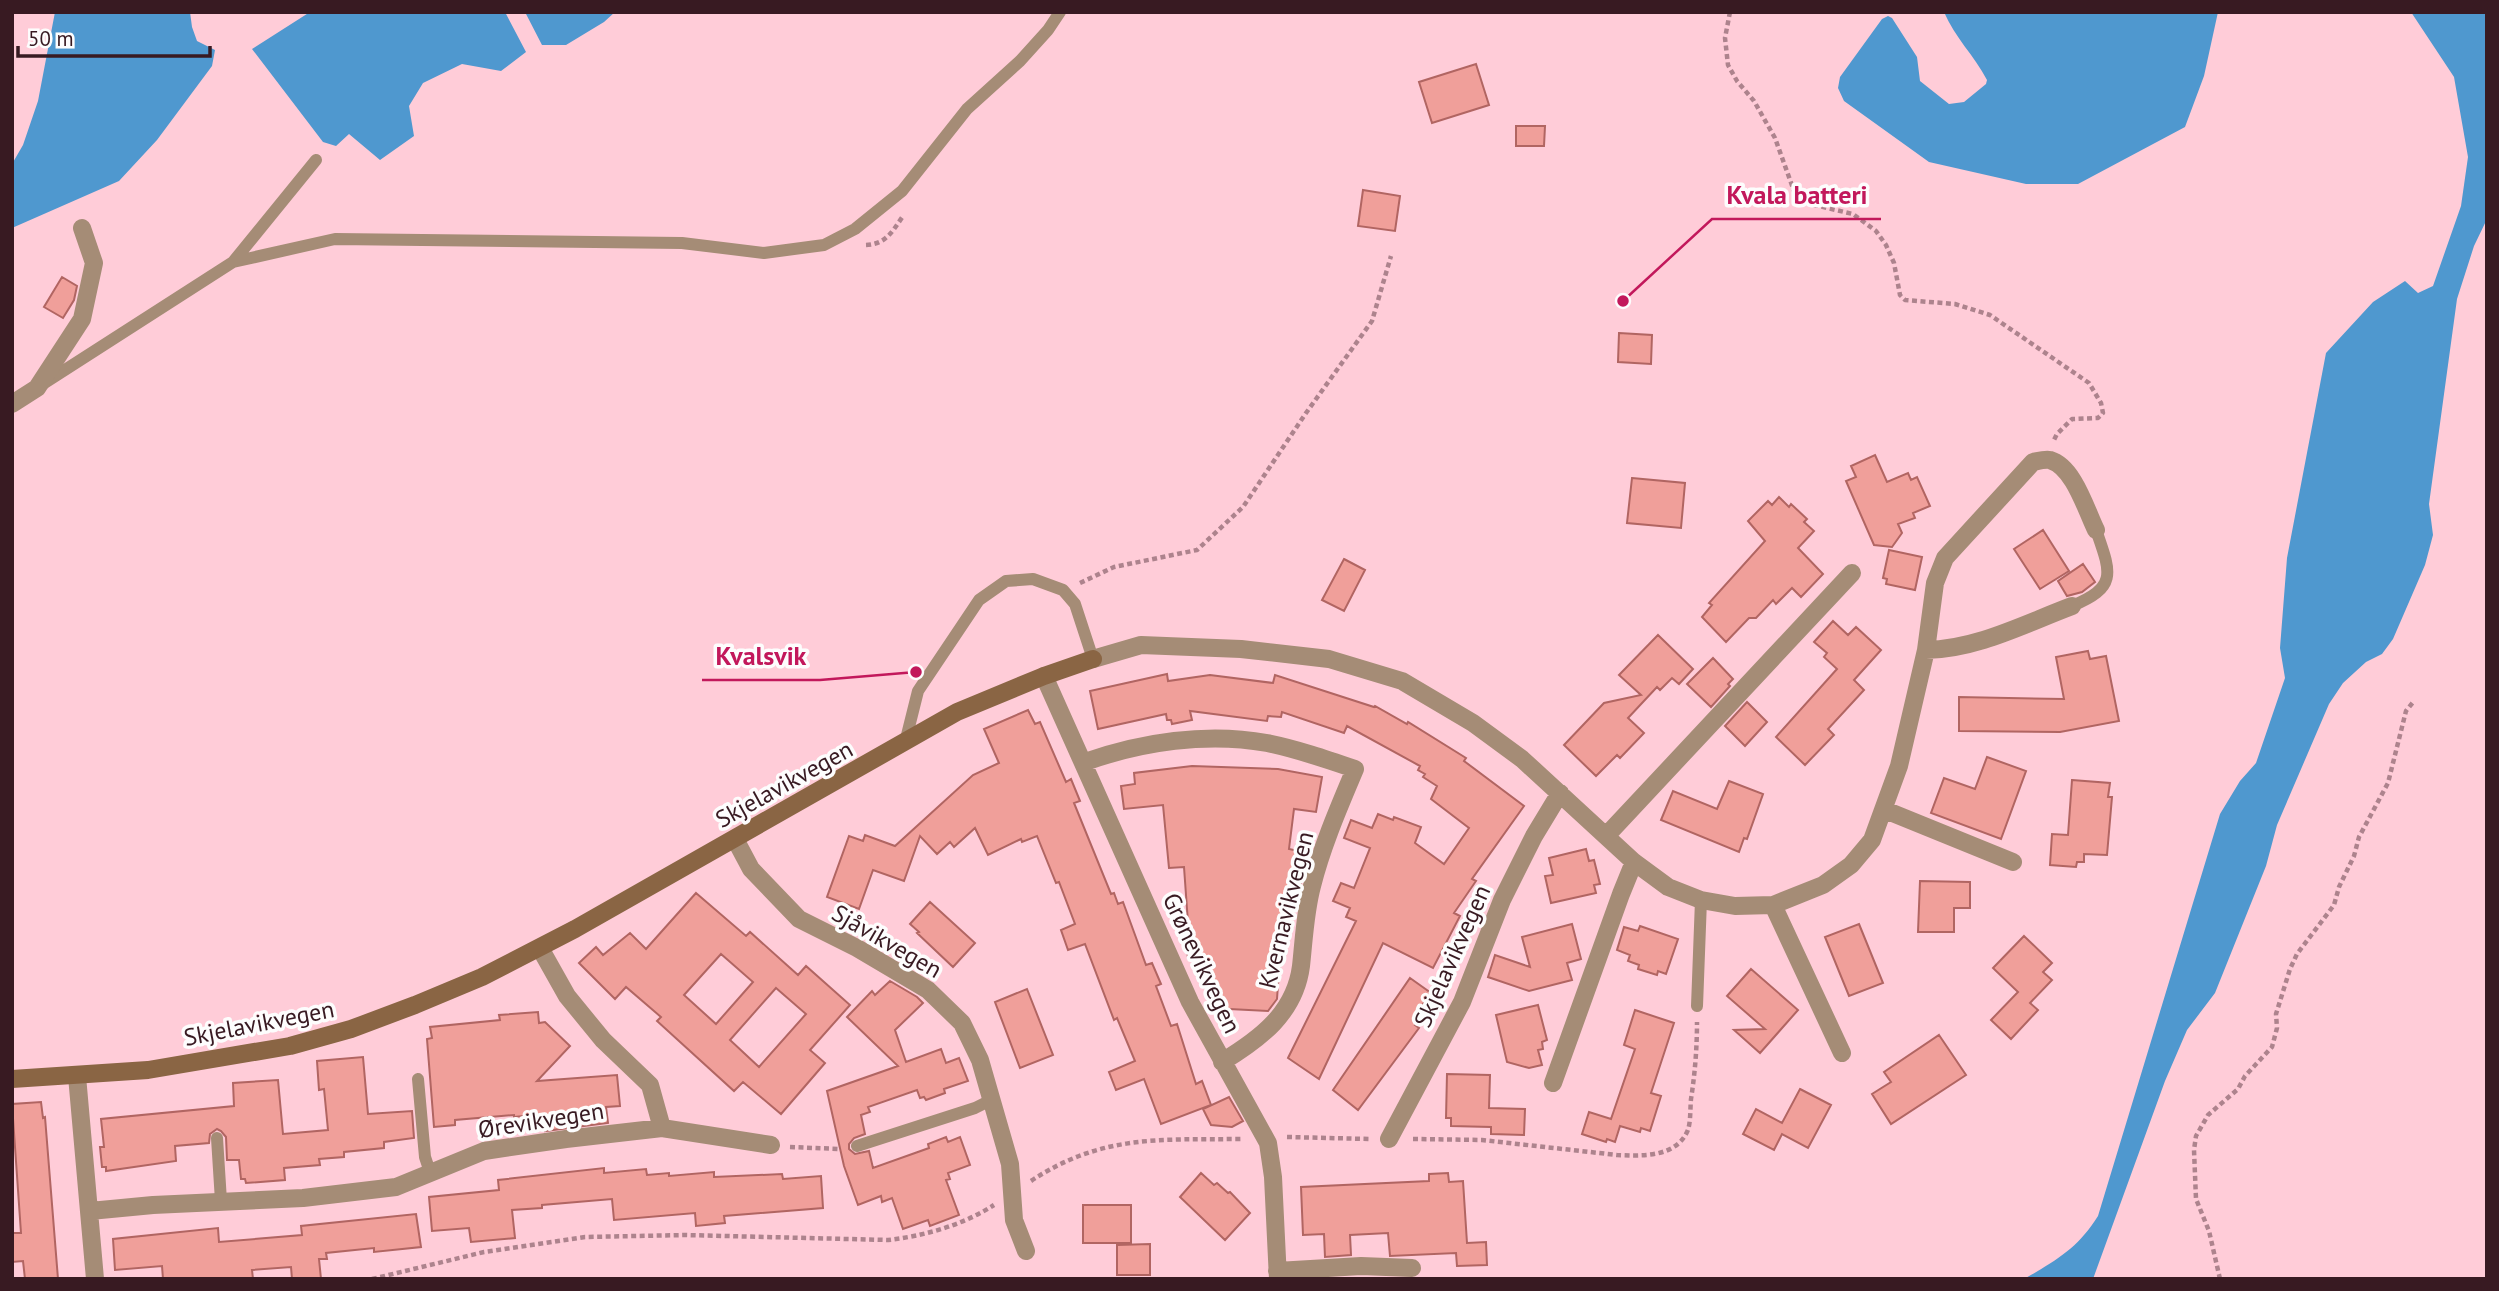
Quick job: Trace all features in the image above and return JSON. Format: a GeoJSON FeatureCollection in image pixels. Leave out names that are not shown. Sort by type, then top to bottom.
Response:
{"type":"FeatureCollection","features":[{"type":"Feature","properties":{"kind":"main road","name":"Skjelavikvegen"},"geometry":{"type":"LineString","coordinates":[[12,1079],[148,1070],[290,1046],[351,1029],[482,977],[540,948],[957,712],[1093,659]]}},
{"type":"Feature","properties":{"kind":"street"},"geometry":{"type":"LineString","coordinates":[[12,404],[37,388],[82,319],[94,263],[82,228]]}},
{"type":"Feature","properties":{"kind":"street"},"geometry":{"type":"LineString","coordinates":[[2044,460],[2050,460],[2066,470],[2075,483],[2096,530]]}},
{"type":"Feature","properties":{"kind":"street","name":"Skjelavikvegen"},"geometry":{"type":"LineString","coordinates":[[1093,659],[1141,645],[1241,649],[1329,659],[1402,681],[1473,723],[1522,759],[1634,862],[1668,887],[1701,900],[1735,906],[1773,905],[1824,885],[1851,865],[1872,840],[1899,766],[1926,650],[1935,583],[1945,558],[2033,462],[2044,460]]}},
{"type":"Feature","properties":{"kind":"street"},"geometry":{"type":"LineString","coordinates":[[1606,836],[1852,573]]}},
{"type":"Feature","properties":{"kind":"street"},"geometry":{"type":"LineString","coordinates":[[1926,650],[1969,645],[2072,606]]}},
{"type":"Feature","properties":{"kind":"street","name":"Grønevikvegen"},"geometry":{"type":"LineString","coordinates":[[1044,676],[1085,762],[1190,1002],[1268,1143],[1273,1177],[1278,1275]]}},
{"type":"Feature","properties":{"kind":"street","name":"Kvernavikvegen"},"geometry":{"type":"LineString","coordinates":[[1085,762],[1145,745],[1184,740],[1226,740],[1303,751],[1355,769],[1329,832],[1311,887],[1300,970],[1292,999],[1276,1022],[1248,1046],[1222,1062]]}},
{"type":"Feature","properties":{"kind":"street","name":"Skjelavikvegen"},"geometry":{"type":"LineString","coordinates":[[1389,1139],[1462,1002],[1513,878],[1560,793]]}},
{"type":"Feature","properties":{"kind":"street"},"geometry":{"type":"LineString","coordinates":[[1885,810],[2013,862]]}},
{"type":"Feature","properties":{"kind":"street","name":"Sjåvikvegen"},"geometry":{"type":"LineString","coordinates":[[735,839],[751,869],[799,919],[857,948],[928,990],[962,1023],[980,1060],[1010,1164],[1014,1220],[1027,1251]]}},
{"type":"Feature","properties":{"kind":"street"},"geometry":{"type":"LineString","coordinates":[[1553,1083],[1620,894],[1634,862]]}},
{"type":"Feature","properties":{"kind":"street"},"geometry":{"type":"LineString","coordinates":[[1773,905],[1842,1053]]}},
{"type":"Feature","properties":{"kind":"street"},"geometry":{"type":"LineString","coordinates":[[540,948],[567,996],[603,1040],[650,1086],[662,1128]]}},
{"type":"Feature","properties":{"kind":"street"},"geometry":{"type":"LineString","coordinates":[[76,1076],[95,1279]]}},
{"type":"Feature","properties":{"kind":"street","name":"Ørevikvegen"},"geometry":{"type":"LineString","coordinates":[[90,1211],[303,1198],[396,1187],[484,1151],[662,1128],[771,1145]]}},
{"type":"Feature","properties":{"kind":"street"},"geometry":{"type":"LineString","coordinates":[[1278,1275],[1361,1266],[1412,1268]]}},
{"type":"Feature","properties":{"kind":"lane"},"geometry":{"type":"LineString","coordinates":[[233,262],[335,239],[682,243],[764,253],[824,245],[855,229],[902,191],[967,109],[1020,61],[1060,12]]}},
{"type":"Feature","properties":{"kind":"lane"},"geometry":{"type":"LineString","coordinates":[[37,388],[233,262],[316,160]]}},
{"type":"Feature","properties":{"kind":"lane"},"geometry":{"type":"LineString","coordinates":[[2072,606],[2096,596],[2107,578],[2104,553],[2096,530]]}},
{"type":"Feature","properties":{"kind":"lane"},"geometry":{"type":"LineString","coordinates":[[905,743],[918,691],[979,600],[1006,581],[1033,579],[1063,590],[1076,604],[1093,659]]}},
{"type":"Feature","properties":{"kind":"lane"},"geometry":{"type":"LineString","coordinates":[[1697,1006],[1701,900]]}},
{"type":"Feature","properties":{"kind":"lane"},"geometry":{"type":"LineString","coordinates":[[418,1079],[425,1157],[429,1172]]}},
{"type":"Feature","properties":{"kind":"lane"},"geometry":{"type":"LineString","coordinates":[[857,1146],[975,1108],[991,1100]]}},
{"type":"Feature","properties":{"kind":"lane"},"geometry":{"type":"LineString","coordinates":[[217,1138],[221,1201]]}},
{"type":"Feature","properties":{"kind":"path"},"geometry":{"type":"LineString","coordinates":[[1730,12],[1724,38],[1728,65],[1754,101],[1775,138],[1794,191],[1810,204],[1853,214],[1876,231],[1894,263],[1900,295],[1905,300],[1955,304],[1990,315],[2089,383],[2101,403],[2103,412],[2098,418],[2072,419],[2057,433],[2044,460]]}},
{"type":"Feature","properties":{"kind":"path"},"geometry":{"type":"LineString","coordinates":[[1063,590],[1114,568],[1197,550],[1243,506],[1372,321],[1391,256]]}},
{"type":"Feature","properties":{"kind":"path"},"geometry":{"type":"LineString","coordinates":[[2220,1279],[2209,1231],[2196,1199],[2196,1136],[2208,1115],[2238,1089],[2245,1076],[2272,1047],[2277,1028],[2276,1014],[2290,969],[2297,954],[2334,905],[2359,837],[2388,783],[2406,710],[2414,701]]}},
{"type":"Feature","properties":{"kind":"path"},"geometry":{"type":"LineString","coordinates":[[372,1279],[484,1252],[585,1237],[888,1240],[914,1237],[934,1232],[974,1215],[1041,1174],[1084,1154],[1136,1141],[1242,1139],[1268,1143],[1285,1137],[1482,1140],[1617,1155],[1661,1153],[1673,1147],[1686,1133],[1697,1063],[1697,1006]]}},
{"type":"Feature","properties":{"kind":"path"},"geometry":{"type":"LineString","coordinates":[[771,1145],[824,1149],[857,1146]]}},
{"type":"Feature","properties":{"kind":"water"},"geometry":{"type":"Polygon","coordinates":[[[55,12],[190,12],[197,41],[215,50],[212,66],[157,140],[119,181],[12,228],[12,164],[23,145],[38,101],[55,12]]]}},
{"type":"Feature","properties":{"kind":"water"},"geometry":{"type":"Polygon","coordinates":[[[310,12],[505,12],[526,52],[501,71],[462,64],[423,83],[409,106],[414,136],[380,160],[349,134],[336,146],[323,142],[252,49],[310,12]]]}},
{"type":"Feature","properties":{"kind":"water"},"geometry":{"type":"Polygon","coordinates":[[[525,12],[615,12],[604,22],[566,45],[542,45],[525,12]]]}},
{"type":"Feature","properties":{"kind":"water"},"geometry":{"type":"Polygon","coordinates":[[[1944,12],[2218,12],[2204,76],[2185,127],[2078,184],[2026,184],[1929,162],[1844,101],[1838,88],[1840,77],[1882,19],[1888,16],[1892,18],[1917,57],[1920,81],[1949,104],[1964,102],[1986,84],[1987,80],[1982,71],[1944,12]]]}},
{"type":"Feature","properties":{"kind":"water"},"geometry":{"type":"Polygon","coordinates":[[[2411,12],[2487,12],[2487,219],[2474,246],[2457,299],[2429,504],[2433,535],[2425,565],[2393,639],[2382,654],[2366,662],[2343,683],[2329,704],[2277,825],[2266,866],[2215,993],[2187,1030],[2165,1081],[2093,1279],[2024,1279],[2066,1252],[2083,1237],[2098,1216],[2220,814],[2240,781],[2256,763],[2285,678],[2280,648],[2287,558],[2326,353],[2373,302],[2405,281],[2418,293],[2433,286],[2461,206],[2468,157],[2454,77],[2411,12]]]}},
{"type":"Feature","properties":{"kind":"building"},"geometry":{"type":"Polygon","coordinates":[[[1476,64],[1489,105],[1432,123],[1419,82],[1476,64]]]}},
{"type":"Feature","properties":{"kind":"building"},"geometry":{"type":"Polygon","coordinates":[[[1516,126],[1545,126],[1544,146],[1516,146],[1516,126]]]}},
{"type":"Feature","properties":{"kind":"building"},"geometry":{"type":"Polygon","coordinates":[[[1363,190],[1400,196],[1395,231],[1358,226],[1363,190]]]}},
{"type":"Feature","properties":{"kind":"building"},"geometry":{"type":"Polygon","coordinates":[[[62,277],[77,286],[74,300],[63,318],[44,307],[62,277]]]}},
{"type":"Feature","properties":{"kind":"building"},"geometry":{"type":"Polygon","coordinates":[[[1619,333],[1652,335],[1651,364],[1618,362],[1619,333]]]}},
{"type":"Feature","properties":{"kind":"building"},"geometry":{"type":"Polygon","coordinates":[[[1875,455],[1887,482],[1908,473],[1911,480],[1917,477],[1930,506],[1913,513],[1915,518],[1898,524],[1902,533],[1892,547],[1874,545],[1846,481],[1856,477],[1851,466],[1875,455]]]}},
{"type":"Feature","properties":{"kind":"building"},"geometry":{"type":"Polygon","coordinates":[[[1632,478],[1685,483],[1681,528],[1627,523],[1632,478]]]}},
{"type":"Feature","properties":{"kind":"building"},"geometry":{"type":"Polygon","coordinates":[[[1779,497],[1807,519],[1804,522],[1814,531],[1798,548],[1823,574],[1801,597],[1792,588],[1776,604],[1773,600],[1756,618],[1749,618],[1726,642],[1702,617],[1712,605],[1709,603],[1765,541],[1748,521],[1768,501],[1772,505],[1779,497]]]}},
{"type":"Feature","properties":{"kind":"building"},"geometry":{"type":"Polygon","coordinates":[[[2043,530],[2069,571],[2040,589],[2014,549],[2043,530]]]}},
{"type":"Feature","properties":{"kind":"building"},"geometry":{"type":"Polygon","coordinates":[[[1889,550],[1922,557],[1915,590],[1886,584],[1887,579],[1883,578],[1889,550]]]}},
{"type":"Feature","properties":{"kind":"building"},"geometry":{"type":"Polygon","coordinates":[[[1344,559],[1365,570],[1344,611],[1322,600],[1344,559]]]}},
{"type":"Feature","properties":{"kind":"building"},"geometry":{"type":"Polygon","coordinates":[[[2083,564],[2095,582],[2082,592],[2067,596],[2058,581],[2083,564]]]}},
{"type":"Feature","properties":{"kind":"building"},"geometry":{"type":"Polygon","coordinates":[[[1833,621],[1848,635],[1856,627],[1881,650],[1854,680],[1864,690],[1828,729],[1834,735],[1805,765],[1776,737],[1837,669],[1824,657],[1827,653],[1814,642],[1833,621]]]}},
{"type":"Feature","properties":{"kind":"building"},"geometry":{"type":"Polygon","coordinates":[[[1658,635],[1693,669],[1679,684],[1672,678],[1660,690],[1657,687],[1628,718],[1644,733],[1620,758],[1617,755],[1596,776],[1564,745],[1604,703],[1641,695],[1619,675],[1658,635]]]}},
{"type":"Feature","properties":{"kind":"building"},"geometry":{"type":"Polygon","coordinates":[[[2088,651],[2090,659],[2106,656],[2119,721],[2060,732],[1959,731],[1959,697],[2064,699],[2056,657],[2088,651]]]}},
{"type":"Feature","properties":{"kind":"building"},"geometry":{"type":"Polygon","coordinates":[[[1713,658],[1733,679],[1711,707],[1687,684],[1713,658]]]}},
{"type":"Feature","properties":{"kind":"building"},"geometry":{"type":"Polygon","coordinates":[[[1167,674],[1168,681],[1210,675],[1273,683],[1275,675],[1375,706],[1407,724],[1408,722],[1466,758],[1464,761],[1524,806],[1472,879],[1476,881],[1454,913],[1460,916],[1433,968],[1383,943],[1319,1079],[1288,1058],[1356,921],[1346,917],[1350,908],[1333,901],[1341,883],[1354,888],[1370,848],[1344,838],[1351,820],[1372,828],[1378,814],[1421,827],[1415,843],[1444,864],[1469,828],[1431,799],[1437,786],[1423,777],[1425,774],[1418,770],[1420,766],[1347,726],[1344,733],[1282,712],[1281,717],[1268,716],[1267,721],[1190,711],[1192,720],[1172,724],[1171,720],[1167,720],[1166,714],[1098,729],[1090,691],[1167,674]]]}},
{"type":"Feature","properties":{"kind":"building"},"geometry":{"type":"Polygon","coordinates":[[[1747,702],[1767,722],[1745,746],[1725,726],[1747,702]]]}},
{"type":"Feature","properties":{"kind":"building"},"geometry":{"type":"Polygon","coordinates":[[[1028,710],[1035,724],[1040,722],[1066,782],[1071,779],[1080,801],[1074,803],[1111,894],[1114,893],[1118,904],[1123,902],[1146,965],[1152,963],[1161,984],[1156,986],[1171,1026],[1177,1024],[1196,1084],[1202,1081],[1211,1105],[1161,1124],[1144,1079],[1116,1090],[1109,1072],[1135,1061],[1117,1018],[1114,1020],[1085,944],[1068,950],[1061,930],[1075,924],[1037,836],[1022,842],[1021,839],[988,855],[975,828],[954,847],[950,842],[937,854],[920,836],[904,881],[873,870],[859,909],[827,897],[849,836],[863,841],[865,835],[895,846],[973,775],[999,763],[984,729],[1028,710]]]}},
{"type":"Feature","properties":{"kind":"building"},"geometry":{"type":"Polygon","coordinates":[[[1987,757],[2026,771],[2001,839],[1931,813],[1944,778],[1975,789],[1987,757]]]}},
{"type":"Feature","properties":{"kind":"building"},"geometry":{"type":"Polygon","coordinates":[[[1192,766],[1278,769],[1322,777],[1316,812],[1294,809],[1289,849],[1308,853],[1301,883],[1289,880],[1277,999],[1268,1011],[1210,1008],[1211,960],[1188,959],[1184,867],[1169,868],[1163,805],[1124,809],[1121,786],[1135,784],[1134,773],[1192,766]]]}},
{"type":"Feature","properties":{"kind":"building"},"geometry":{"type":"Polygon","coordinates":[[[2072,780],[2110,783],[2108,797],[2112,797],[2107,855],[2084,854],[2084,862],[2077,862],[2076,867],[2050,865],[2052,834],[2068,835],[2072,780]]]}},
{"type":"Feature","properties":{"kind":"building"},"geometry":{"type":"Polygon","coordinates":[[[1729,781],[1763,794],[1747,839],[1744,838],[1739,852],[1661,820],[1673,791],[1717,809],[1729,781]]]}},
{"type":"Feature","properties":{"kind":"building"},"geometry":{"type":"Polygon","coordinates":[[[1586,849],[1589,861],[1594,860],[1600,884],[1594,885],[1596,893],[1551,903],[1545,876],[1553,875],[1549,858],[1586,849]]]}},
{"type":"Feature","properties":{"kind":"building"},"geometry":{"type":"Polygon","coordinates":[[[1920,881],[1970,882],[1970,908],[1954,908],[1954,932],[1918,932],[1920,881]]]}},
{"type":"Feature","properties":{"kind":"building"},"geometry":{"type":"Polygon","coordinates":[[[696,893],[746,936],[750,932],[798,975],[806,966],[850,1005],[810,1050],[825,1063],[781,1114],[743,1082],[734,1091],[657,1021],[661,1017],[626,987],[615,999],[579,963],[596,947],[603,955],[630,933],[646,949],[696,893]],[[721,954],[684,995],[716,1024],[753,982],[721,954]],[[776,988],[730,1040],[759,1067],[806,1014],[776,988]]]}},
{"type":"Feature","properties":{"kind":"building"},"geometry":{"type":"Polygon","coordinates":[[[930,902],[975,943],[953,967],[910,924],[930,902]]]}},
{"type":"Feature","properties":{"kind":"building"},"geometry":{"type":"Polygon","coordinates":[[[1572,924],[1581,959],[1567,963],[1572,980],[1529,991],[1488,977],[1495,955],[1530,967],[1522,937],[1572,924]]]}},
{"type":"Feature","properties":{"kind":"building"},"geometry":{"type":"Polygon","coordinates":[[[1859,924],[1883,983],[1849,996],[1825,937],[1859,924]]]}},
{"type":"Feature","properties":{"kind":"building"},"geometry":{"type":"Polygon","coordinates":[[[1640,926],[1678,939],[1666,974],[1658,971],[1657,975],[1638,969],[1639,965],[1628,961],[1630,955],[1617,950],[1624,927],[1638,931],[1640,926]]]}},
{"type":"Feature","properties":{"kind":"building"},"geometry":{"type":"Polygon","coordinates":[[[2024,936],[2052,963],[2043,972],[2052,980],[2030,1003],[2038,1010],[2011,1039],[1991,1020],[2018,992],[1993,968],[2024,936]]]}},
{"type":"Feature","properties":{"kind":"building"},"geometry":{"type":"Polygon","coordinates":[[[1751,969],[1798,1010],[1760,1053],[1734,1030],[1765,1029],[1727,996],[1751,969]]]}},
{"type":"Feature","properties":{"kind":"building"},"geometry":{"type":"Polygon","coordinates":[[[1410,978],[1431,993],[1423,1004],[1427,1007],[1415,1025],[1419,1028],[1358,1110],[1333,1090],[1410,978]]]}},
{"type":"Feature","properties":{"kind":"building"},"geometry":{"type":"Polygon","coordinates":[[[890,981],[923,1003],[895,1030],[906,1062],[941,1049],[946,1063],[959,1058],[968,1081],[944,1089],[945,1093],[926,1100],[924,1097],[920,1098],[917,1090],[868,1107],[870,1112],[861,1115],[865,1134],[854,1138],[849,1149],[855,1154],[869,1151],[873,1168],[929,1148],[928,1144],[946,1137],[948,1142],[960,1137],[970,1165],[948,1173],[950,1179],[946,1180],[959,1215],[930,1226],[928,1220],[903,1229],[892,1198],[882,1202],[881,1196],[858,1205],[844,1166],[827,1091],[898,1066],[847,1017],[872,991],[875,995],[890,981]]]}},
{"type":"Feature","properties":{"kind":"building"},"geometry":{"type":"Polygon","coordinates":[[[1027,989],[1053,1055],[1020,1068],[995,1002],[1027,989]]]}},
{"type":"Feature","properties":{"kind":"building"},"geometry":{"type":"Polygon","coordinates":[[[1538,1005],[1547,1040],[1542,1042],[1543,1049],[1538,1050],[1542,1065],[1529,1068],[1507,1062],[1496,1015],[1538,1005]]]}},
{"type":"Feature","properties":{"kind":"building"},"geometry":{"type":"Polygon","coordinates":[[[1635,1010],[1674,1023],[1651,1093],[1661,1096],[1650,1131],[1641,1128],[1640,1132],[1620,1126],[1615,1142],[1607,1139],[1606,1142],[1582,1134],[1589,1112],[1611,1119],[1635,1049],[1624,1045],[1635,1010]]]}},
{"type":"Feature","properties":{"kind":"building"},"geometry":{"type":"Polygon","coordinates":[[[538,1012],[539,1023],[545,1022],[570,1046],[537,1081],[617,1075],[620,1106],[606,1107],[608,1123],[545,1131],[544,1114],[455,1120],[455,1125],[434,1127],[427,1039],[432,1038],[430,1027],[500,1020],[499,1015],[538,1012]]]}},
{"type":"Feature","properties":{"kind":"building"},"geometry":{"type":"Polygon","coordinates":[[[1939,1035],[1966,1075],[1891,1124],[1872,1094],[1891,1082],[1884,1072],[1939,1035]]]}},
{"type":"Feature","properties":{"kind":"building"},"geometry":{"type":"Polygon","coordinates":[[[363,1057],[368,1114],[412,1111],[414,1138],[384,1142],[384,1148],[344,1152],[344,1157],[319,1159],[320,1165],[284,1168],[285,1180],[246,1183],[245,1179],[241,1179],[239,1160],[227,1160],[226,1137],[217,1129],[210,1134],[209,1143],[175,1146],[176,1161],[106,1171],[106,1167],[102,1167],[100,1147],[104,1147],[101,1119],[234,1106],[233,1083],[278,1080],[283,1134],[328,1130],[324,1089],[319,1090],[317,1061],[363,1057]]]}},
{"type":"Feature","properties":{"kind":"building"},"geometry":{"type":"Polygon","coordinates":[[[1447,1074],[1490,1075],[1489,1108],[1525,1109],[1524,1135],[1491,1134],[1491,1127],[1451,1126],[1451,1118],[1446,1118],[1447,1074]]]}},
{"type":"Feature","properties":{"kind":"building"},"geometry":{"type":"Polygon","coordinates":[[[1800,1089],[1831,1105],[1808,1148],[1782,1134],[1774,1150],[1743,1134],[1756,1109],[1782,1123],[1800,1089]]]}},
{"type":"Feature","properties":{"kind":"building"},"geometry":{"type":"Polygon","coordinates":[[[1229,1097],[1243,1121],[1232,1127],[1211,1125],[1203,1109],[1229,1097]]]}},
{"type":"Feature","properties":{"kind":"building"},"geometry":{"type":"Polygon","coordinates":[[[41,1102],[43,1118],[45,1117],[58,1279],[25,1279],[23,1261],[12,1262],[12,1233],[21,1233],[12,1104],[41,1102]]]}},
{"type":"Feature","properties":{"kind":"building"},"geometry":{"type":"Polygon","coordinates":[[[604,1168],[604,1173],[646,1169],[647,1175],[669,1173],[669,1176],[714,1172],[714,1177],[782,1174],[783,1179],[821,1176],[823,1208],[724,1216],[725,1223],[696,1226],[695,1213],[614,1220],[612,1199],[512,1210],[515,1238],[471,1242],[469,1228],[432,1231],[429,1197],[499,1190],[498,1180],[604,1168]]]}},
{"type":"Feature","properties":{"kind":"building"},"geometry":{"type":"Polygon","coordinates":[[[1201,1173],[1214,1185],[1217,1183],[1230,1192],[1250,1213],[1225,1240],[1180,1197],[1201,1173]]]}},
{"type":"Feature","properties":{"kind":"building"},"geometry":{"type":"Polygon","coordinates":[[[1448,1173],[1449,1182],[1463,1181],[1467,1243],[1486,1242],[1487,1265],[1457,1266],[1456,1253],[1390,1256],[1388,1233],[1350,1235],[1351,1255],[1325,1257],[1324,1234],[1303,1235],[1301,1187],[1429,1181],[1429,1174],[1448,1173]]]}},
{"type":"Feature","properties":{"kind":"building"},"geometry":{"type":"Polygon","coordinates":[[[1083,1205],[1131,1205],[1131,1243],[1083,1243],[1083,1205]]]}},
{"type":"Feature","properties":{"kind":"building"},"geometry":{"type":"Polygon","coordinates":[[[416,1214],[421,1247],[326,1253],[327,1259],[319,1259],[321,1279],[292,1279],[291,1267],[252,1270],[253,1279],[163,1279],[162,1266],[115,1270],[113,1239],[218,1228],[219,1242],[302,1235],[301,1226],[416,1214]]]}},
{"type":"Feature","properties":{"kind":"building"},"geometry":{"type":"Polygon","coordinates":[[[1150,1244],[1150,1275],[1117,1275],[1117,1245],[1150,1244]]]}},
{"type":"Feature","properties":{"kind":"place","name":"Kvala batteri"},"geometry":{"type":"Point","coordinates":[1623,301]}},
{"type":"Feature","properties":{"kind":"place","name":"Kvalsvik"},"geometry":{"type":"Point","coordinates":[916,672]}}]}
